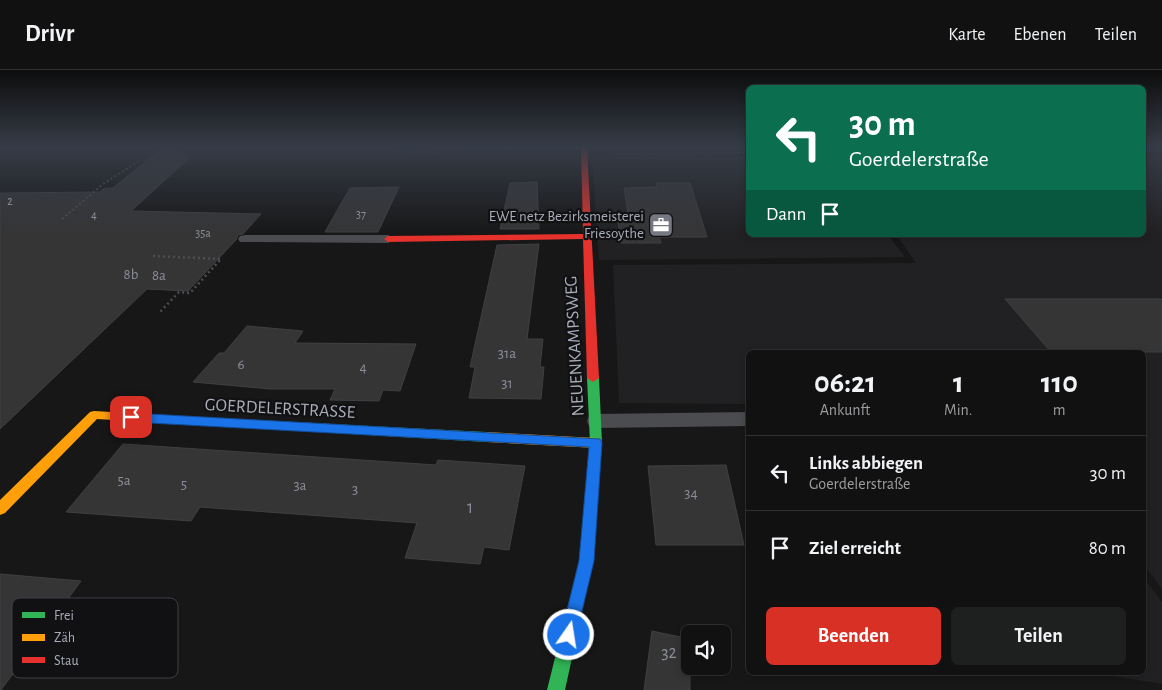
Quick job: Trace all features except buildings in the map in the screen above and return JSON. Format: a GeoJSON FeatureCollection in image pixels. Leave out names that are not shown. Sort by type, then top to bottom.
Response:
{"type":"FeatureCollection","features":[{"type":"Feature","properties":{"kind":"street","name":"NEUENKAMPSWEG"},"geometry":{"type":"LineString","coordinates":[[556,690],[586,561],[596,443],[585,176]]}},
{"type":"Feature","properties":{"kind":"street"},"geometry":{"type":"LineString","coordinates":[[388,239],[586,236]]}},
{"type":"Feature","properties":{"kind":"street","name":"GOERDELERSTRASSE"},"geometry":{"type":"LineString","coordinates":[[0,509],[94,415],[596,443]]}},
{"type":"Feature","properties":{"kind":"lane"},"geometry":{"type":"LineString","coordinates":[[245,239],[388,239]]}},
{"type":"Feature","properties":{"kind":"lane"},"geometry":{"type":"LineString","coordinates":[[596,421],[746,419]]}},
{"type":"Feature","properties":{"kind":"path"},"geometry":{"type":"LineString","coordinates":[[62,220],[103,184],[116,176]]}},
{"type":"Feature","properties":{"kind":"path"},"geometry":{"type":"LineString","coordinates":[[153,256],[221,260],[190,293],[179,292],[160,312]]}},
{"type":"Feature","properties":{"kind":"shaded area"},"geometry":{"type":"Polygon","coordinates":[[[593,176],[746,176],[746,237],[890,237],[905,257],[599,260],[593,176]]]}},
{"type":"Feature","properties":{"kind":"shaded area"},"geometry":{"type":"Polygon","coordinates":[[[1146,176],[1162,176],[1162,589],[1146,568],[1146,350],[746,350],[746,404],[619,403],[613,265],[916,263],[898,237],[1146,237],[1146,176]]]}},
{"type":"Feature","properties":{"kind":"shaded area"},"geometry":{"type":"Polygon","coordinates":[[[1146,581],[1162,602],[1162,684],[1108,675],[1146,675],[1146,581]]]}},
{"type":"Feature","properties":{"kind":"traffic: fast"},"geometry":{"type":"LineString","coordinates":[[556,690],[586,561],[596,443],[593,378]]}},
{"type":"Feature","properties":{"kind":"traffic: fast"},"geometry":{"type":"LineString","coordinates":[[215,422],[486,437]]}},
{"type":"Feature","properties":{"kind":"traffic: slow"},"geometry":{"type":"LineString","coordinates":[[0,509],[94,415],[215,422]]}},
{"type":"Feature","properties":{"kind":"traffic: slow"},"geometry":{"type":"LineString","coordinates":[[486,437],[596,443]]}},
{"type":"Feature","properties":{"kind":"traffic: jam"},"geometry":{"type":"LineString","coordinates":[[585,176],[593,378]]}},
{"type":"Feature","properties":{"kind":"traffic: jam"},"geometry":{"type":"LineString","coordinates":[[388,239],[586,236]]}},
{"type":"Feature","properties":{"kind":"place","name":"EWE netz Bezirksmeisterei Friesoythe"},"geometry":{"type":"Point","coordinates":[661,225]}},
{"type":"Feature","properties":{"kind":"route"},"geometry":{"type":"LineString","coordinates":[[131,417],[596,443],[586,561],[569,635]]}}]}
